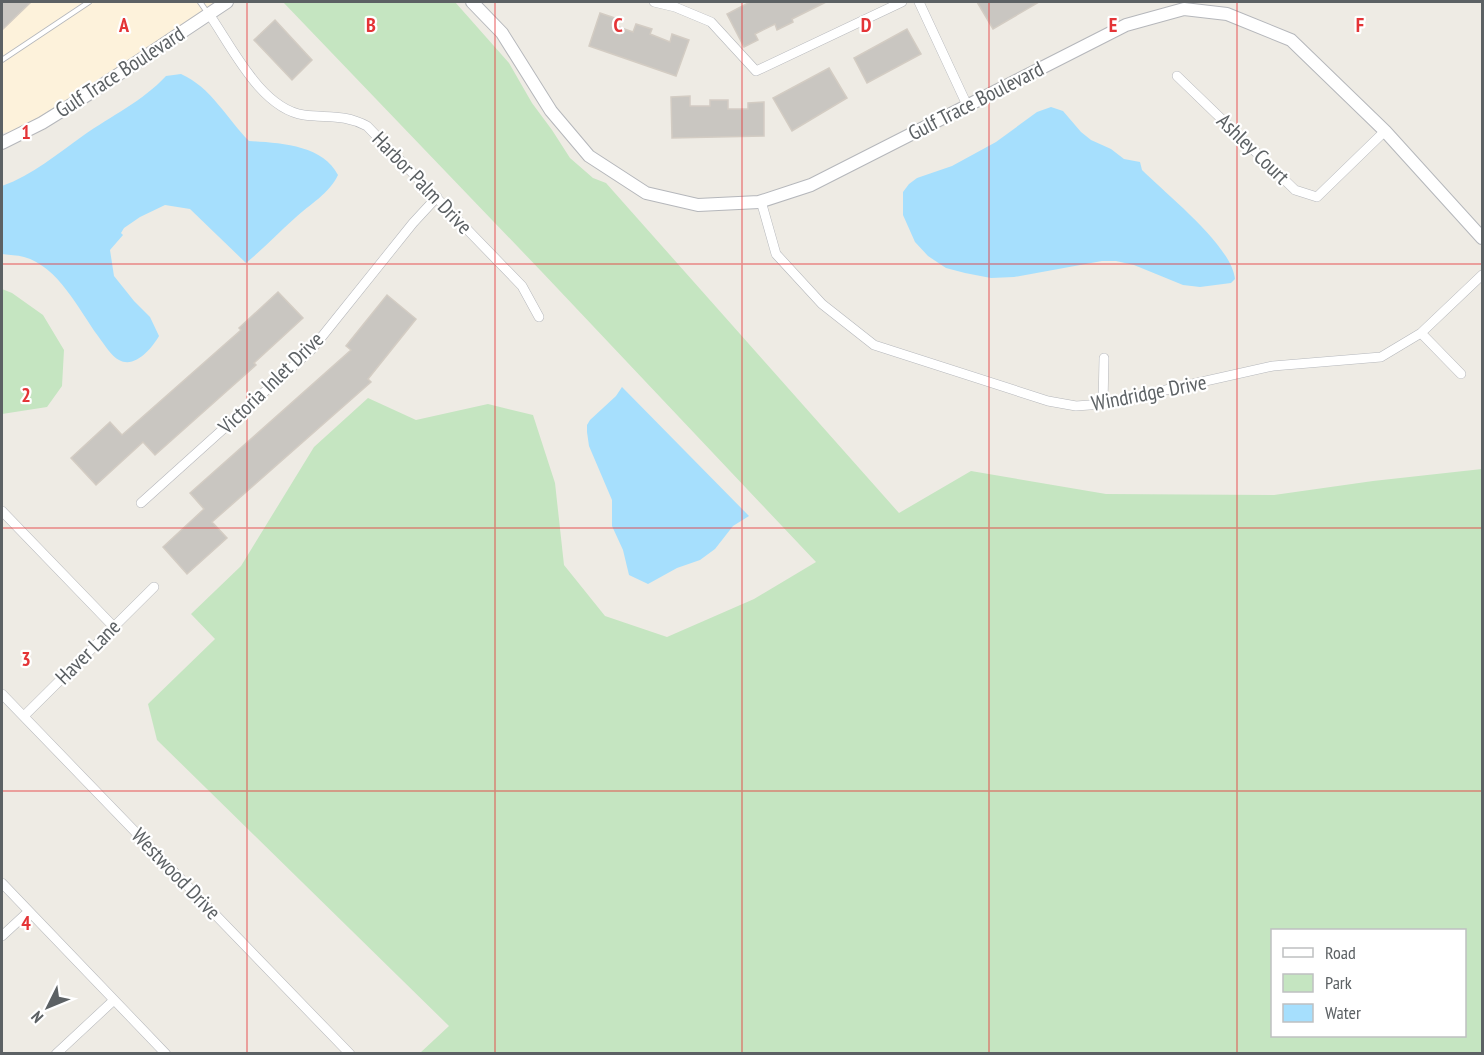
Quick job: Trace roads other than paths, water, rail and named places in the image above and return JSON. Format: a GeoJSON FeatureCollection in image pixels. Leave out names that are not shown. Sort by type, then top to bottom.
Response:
{"type":"FeatureCollection","features":[{"type":"Feature","properties":{"kind":"street","name":"Gulf Trace Boulevard"},"geometry":{"type":"LineString","coordinates":[[4,141],[42,123],[227,2]]}},
{"type":"Feature","properties":{"kind":"street","name":"Gulf Trace Boulevard"},"geometry":{"type":"LineString","coordinates":[[472,2],[502,33],[551,111],[589,156],[646,193],[698,205],[761,201],[811,185],[1126,25],[1184,9],[1227,14],[1292,40],[1385,131],[1482,238]]}},
{"type":"Feature","properties":{"kind":"street"},"geometry":{"type":"LineString","coordinates":[[654,2],[675,7],[711,22],[756,71],[902,2]]}},
{"type":"Feature","properties":{"kind":"street"},"geometry":{"type":"LineString","coordinates":[[919,2],[967,105]]}},
{"type":"Feature","properties":{"kind":"street","name":"Harbor Palm Drive"},"geometry":{"type":"LineString","coordinates":[[209,14],[269,99],[285,109],[303,115],[340,116],[356,120],[367,126],[522,286],[539,317]]}},
{"type":"Feature","properties":{"kind":"street","name":"Ashley Court"},"geometry":{"type":"LineString","coordinates":[[1177,76],[1295,190],[1317,197],[1385,131]]}},
{"type":"Feature","properties":{"kind":"street","name":"Victoria Inlet Drive"},"geometry":{"type":"LineString","coordinates":[[141,503],[312,349],[413,223],[437,197]]}},
{"type":"Feature","properties":{"kind":"street","name":"Windridge Drive"},"geometry":{"type":"LineString","coordinates":[[761,201],[776,254],[822,304],[874,345],[1048,400],[1076,406],[1103,404],[1162,393],[1274,366],[1382,357],[1421,333],[1482,275]]}},
{"type":"Feature","properties":{"kind":"street"},"geometry":{"type":"LineString","coordinates":[[1421,333],[1461,374]]}},
{"type":"Feature","properties":{"kind":"street"},"geometry":{"type":"LineString","coordinates":[[1103,404],[1104,358]]}},
{"type":"Feature","properties":{"kind":"street"},"geometry":{"type":"LineString","coordinates":[[2,511],[113,626]]}},
{"type":"Feature","properties":{"kind":"street","name":"Haver Lane"},"geometry":{"type":"LineString","coordinates":[[24,717],[154,587]]}},
{"type":"Feature","properties":{"kind":"street","name":"Westwood Drive"},"geometry":{"type":"LineString","coordinates":[[2,694],[350,1053]]}},
{"type":"Feature","properties":{"kind":"street"},"geometry":{"type":"LineString","coordinates":[[2,883],[166,1053]]}},
{"type":"Feature","properties":{"kind":"street"},"geometry":{"type":"LineString","coordinates":[[2,936],[28,912]]}},
{"type":"Feature","properties":{"kind":"street"},"geometry":{"type":"LineString","coordinates":[[56,1053],[114,1000]]}},
{"type":"Feature","properties":{"kind":"lane"},"geometry":{"type":"LineString","coordinates":[[2,60],[89,2]]}},
{"type":"Feature","properties":{"kind":"lane"},"geometry":{"type":"LineString","coordinates":[[200,2],[209,14]]}},
{"type":"Feature","properties":{"kind":"water"},"geometry":{"type":"Polygon","coordinates":[[[181,74],[210,95],[249,141],[287,145],[311,152],[322,157],[338,175],[324,193],[246,263],[190,209],[165,205],[124,228],[121,233],[123,235],[110,250],[114,276],[150,317],[159,336],[137,360],[125,362],[110,353],[67,290],[47,269],[24,257],[2,254],[2,186],[44,164],[137,101],[166,76],[181,74]]]}},
{"type":"Feature","properties":{"kind":"water"},"geometry":{"type":"Polygon","coordinates":[[[1051,107],[1063,111],[1091,140],[1111,149],[1124,159],[1140,162],[1142,170],[1211,236],[1223,251],[1235,279],[1231,283],[1200,287],[1183,285],[1134,265],[1116,261],[1102,261],[1014,277],[991,278],[946,268],[928,256],[915,242],[903,215],[903,192],[909,184],[917,178],[952,166],[996,142],[1037,112],[1051,107]]]}},
{"type":"Feature","properties":{"kind":"water"},"geometry":{"type":"Polygon","coordinates":[[[622,387],[749,516],[733,526],[715,549],[700,560],[677,568],[648,584],[629,575],[623,550],[612,526],[612,500],[589,446],[587,432],[590,420],[616,396],[622,387]]]}}]}
